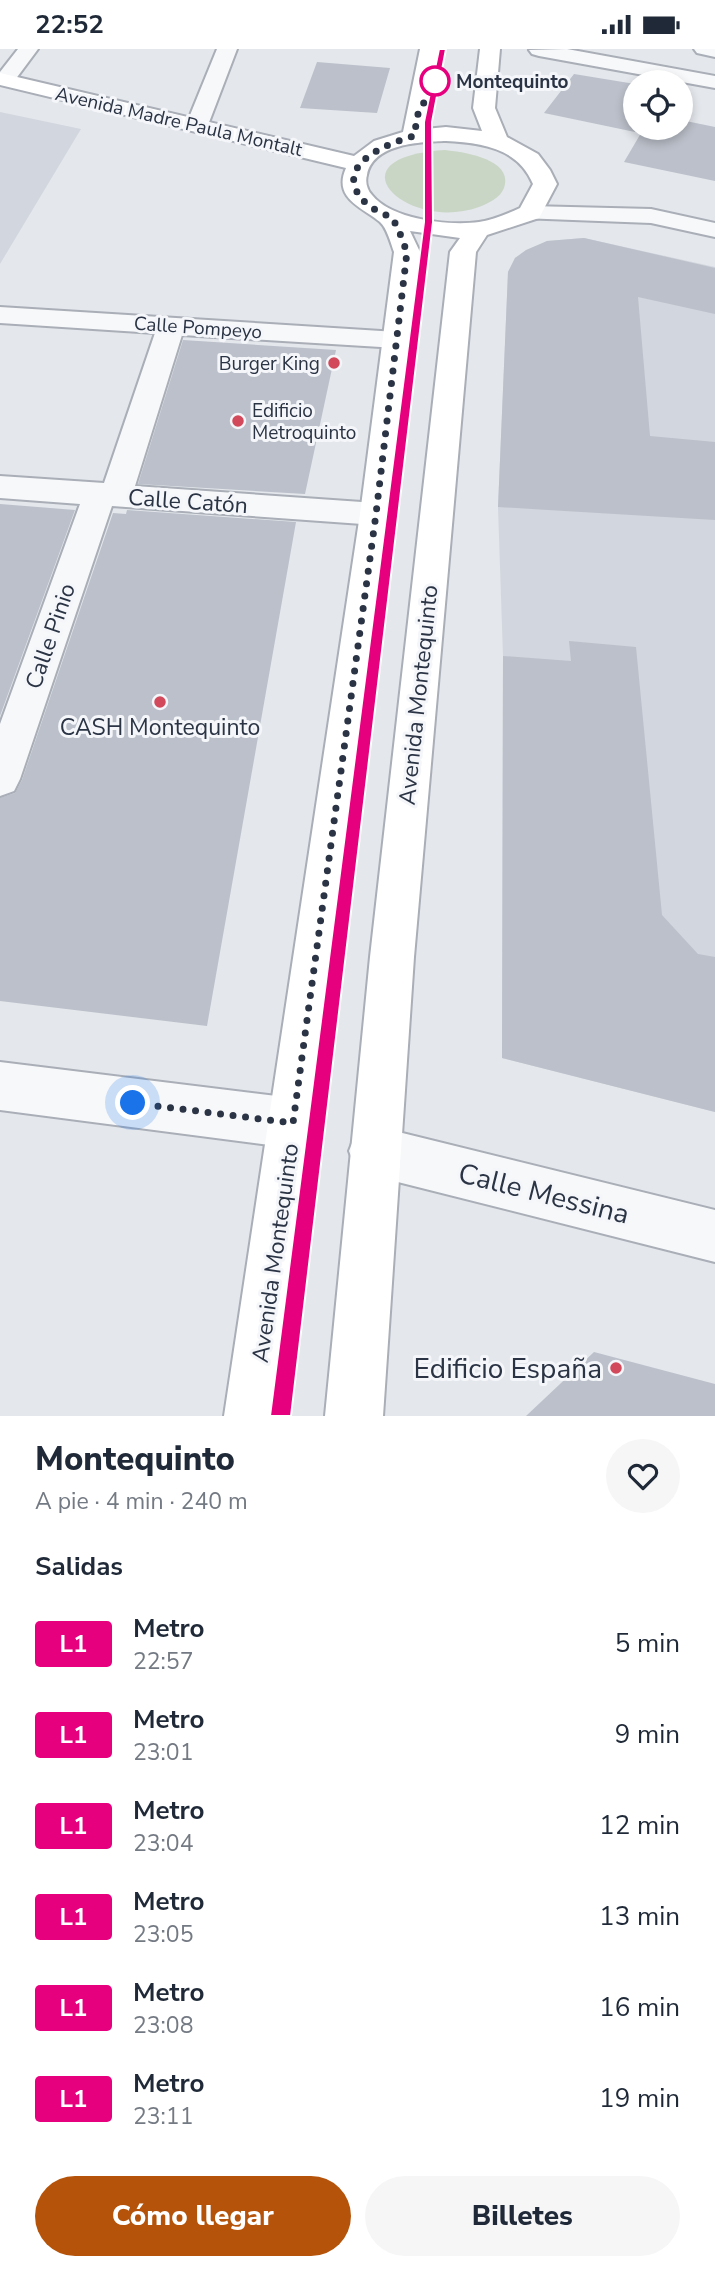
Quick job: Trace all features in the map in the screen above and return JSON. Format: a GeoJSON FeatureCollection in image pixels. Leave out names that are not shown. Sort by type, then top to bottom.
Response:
{"type":"FeatureCollection","features":[{"type":"Feature","properties":{"kind":"street"},"geometry":{"type":"LineString","coordinates":[[2,79],[28,49]]}},
{"type":"Feature","properties":{"kind":"street"},"geometry":{"type":"LineString","coordinates":[[197,125],[228,49]]}},
{"type":"Feature","properties":{"kind":"street"},"geometry":{"type":"LineString","coordinates":[[414,136],[430,49]]}},
{"type":"Feature","properties":{"kind":"street"},"geometry":{"type":"LineString","coordinates":[[491,49],[484,108],[498,141]]}},
{"type":"Feature","properties":{"kind":"street"},"geometry":{"type":"LineString","coordinates":[[704,49],[715,51]]}},
{"type":"Feature","properties":{"kind":"street"},"geometry":{"type":"LineString","coordinates":[[539,50],[715,82]]}},
{"type":"Feature","properties":{"kind":"street","name":"Avenida Madre Paula Montalt"},"geometry":{"type":"LineString","coordinates":[[2,79],[359,164]]}},
{"type":"Feature","properties":{"kind":"street"},"geometry":{"type":"LineString","coordinates":[[530,213],[545,184],[541,170],[530,158],[498,141],[446,134],[414,136],[373,151],[359,164],[354,178],[357,191],[368,205],[393,219],[437,229],[478,230],[530,213],[651,216],[715,230]]}},
{"type":"Feature","properties":{"kind":"street","name":"Avenida Montequinto"},"geometry":{"type":"LineString","coordinates":[[253,1416],[376,514],[397,340],[407,252],[393,219]]}},
{"type":"Feature","properties":{"kind":"street","name":"Avenida Montequinto"},"geometry":{"type":"LineString","coordinates":[[354,1416],[374,1151],[463,252],[478,230]]}},
{"type":"Feature","properties":{"kind":"street","name":"Calle Pompeyo"},"geometry":{"type":"LineString","coordinates":[[0,315],[397,340]]}},
{"type":"Feature","properties":{"kind":"street","name":"Calle Pinio"},"geometry":{"type":"LineString","coordinates":[[0,779],[171,325]]}},
{"type":"Feature","properties":{"kind":"street","name":"Calle Catón"},"geometry":{"type":"LineString","coordinates":[[0,487],[376,514]]}},
{"type":"Feature","properties":{"kind":"street"},"geometry":{"type":"LineString","coordinates":[[0,1086],[293,1123]]}},
{"type":"Feature","properties":{"kind":"street","name":"Calle Messina"},"geometry":{"type":"LineString","coordinates":[[374,1151],[715,1236]]}},
{"type":"Feature","properties":{"kind":"shaded area"},"geometry":{"type":"Polygon","coordinates":[[[0,112],[81,129],[0,264],[0,112]]]}},
{"type":"Feature","properties":{"kind":"shaded area"},"geometry":{"type":"Polygon","coordinates":[[[584,238],[715,267],[715,1112],[502,1058],[503,656],[498,507],[508,272],[515,258],[547,241],[584,238]]]}},
{"type":"Feature","properties":{"kind":"green space"},"geometry":{"type":"Polygon","coordinates":[[[445,150],[474,155],[502,170],[505,178],[500,195],[479,207],[452,212],[427,210],[405,202],[391,191],[385,178],[390,166],[410,156],[445,150]]]}},
{"type":"Feature","properties":{"kind":"building"},"geometry":{"type":"Polygon","coordinates":[[[317,62],[390,68],[377,113],[300,108],[317,62]]]}},
{"type":"Feature","properties":{"kind":"building"},"geometry":{"type":"Polygon","coordinates":[[[574,74],[623,82],[623,129],[544,113],[574,74]]]}},
{"type":"Feature","properties":{"kind":"building"},"geometry":{"type":"Polygon","coordinates":[[[693,122],[715,127],[715,181],[624,162],[637,140],[693,140],[693,122]]]}},
{"type":"Feature","properties":{"kind":"building"},"geometry":{"type":"Polygon","coordinates":[[[584,238],[715,268],[715,314],[638,297],[650,436],[715,442],[715,520],[498,507],[508,272],[515,258],[526,250],[547,241],[584,238]]]}},
{"type":"Feature","properties":{"kind":"building","name":"Edificio Metroquinto"},"geometry":{"type":"Polygon","coordinates":[[[183,340],[336,350],[305,494],[138,484],[183,340]]]}},
{"type":"Feature","properties":{"kind":"building"},"geometry":{"type":"Polygon","coordinates":[[[0,504],[75,510],[0,716],[0,504]]]}},
{"type":"Feature","properties":{"kind":"building","name":"CASH Montequinto"},"geometry":{"type":"Polygon","coordinates":[[[127,510],[296,522],[207,1026],[0,1001],[0,798],[15,793],[22,780],[113,513],[126,514],[127,510]]]}},
{"type":"Feature","properties":{"kind":"building"},"geometry":{"type":"Polygon","coordinates":[[[569,641],[636,647],[662,915],[698,954],[715,957],[715,1112],[502,1058],[503,656],[571,661],[569,641]]]}},
{"type":"Feature","properties":{"kind":"building","name":"Edificio España"},"geometry":{"type":"Polygon","coordinates":[[[594,1352],[715,1384],[715,1416],[526,1416],[594,1352]]]}},
{"type":"Feature","properties":{"kind":"metro line","name":"L1"},"geometry":{"type":"LineString","coordinates":[[281,1416],[314,1128],[428,222],[428,122],[442,49]]}},
{"type":"Feature","properties":{"kind":"place","name":"Montequinto"},"geometry":{"type":"Point","coordinates":[435,81]}},
{"type":"Feature","properties":{"kind":"place","name":"Burger King"},"geometry":{"type":"Point","coordinates":[334,363]}},
{"type":"Feature","properties":{"kind":"place","name":"Edificio Metroquinto"},"geometry":{"type":"Point","coordinates":[238,421]}},
{"type":"Feature","properties":{"kind":"place","name":"CASH Montequinto"},"geometry":{"type":"Point","coordinates":[160,702]}},
{"type":"Feature","properties":{"kind":"place","name":"Edificio España"},"geometry":{"type":"Point","coordinates":[616,1368]}},
{"type":"Feature","properties":{"kind":"route"},"geometry":{"type":"LineString","coordinates":[[133,1103],[293,1123],[376,514],[407,252],[393,219],[368,205],[357,191],[354,178],[359,164],[373,151],[414,136],[418,114],[435,81]]}}]}
